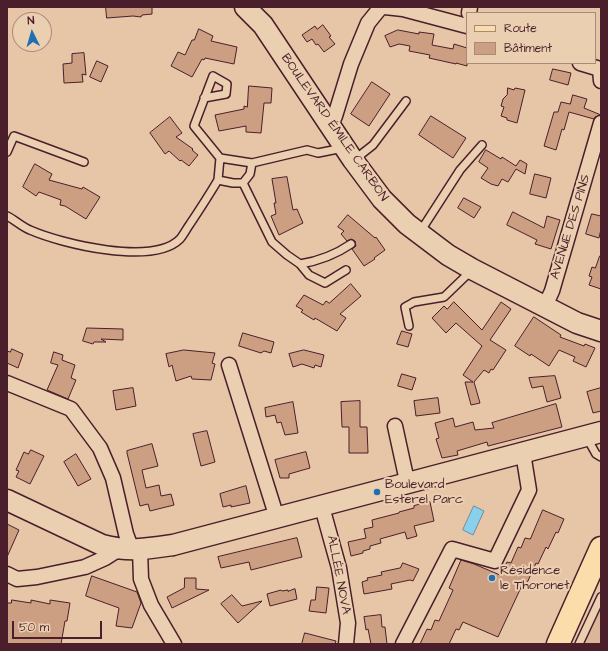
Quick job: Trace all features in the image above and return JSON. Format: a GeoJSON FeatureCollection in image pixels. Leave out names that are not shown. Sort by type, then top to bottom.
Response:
{"type":"FeatureCollection","features":[{"type":"Feature","properties":{"kind":"main road"},"geometry":{"type":"LineString","coordinates":[[558,644],[601,548]]}},
{"type":"Feature","properties":{"kind":"street","name":"BOULEVARD ÉMILE CARBON"},"geometry":{"type":"LineString","coordinates":[[245,7],[263,25],[349,154],[382,199],[419,234],[448,256],[472,269],[577,323],[601,331]]}},
{"type":"Feature","properties":{"kind":"street"},"geometry":{"type":"LineString","coordinates":[[330,125],[335,116],[351,64],[368,23],[381,7]]}},
{"type":"Feature","properties":{"kind":"street"},"geometry":{"type":"LineString","coordinates":[[385,7],[466,21]]}},
{"type":"Feature","properties":{"kind":"street"},"geometry":{"type":"LineString","coordinates":[[582,64],[601,73]]}},
{"type":"Feature","properties":{"kind":"street","name":"AVENUE DES PINS"},"geometry":{"type":"LineString","coordinates":[[545,306],[552,291],[601,123]]}},
{"type":"Feature","properties":{"kind":"street"},"geometry":{"type":"LineString","coordinates":[[229,365],[277,518]]}},
{"type":"Feature","properties":{"kind":"street"},"geometry":{"type":"LineString","coordinates":[[7,383],[71,409],[100,448],[114,478],[130,550],[151,605],[174,644]]}},
{"type":"Feature","properties":{"kind":"street"},"geometry":{"type":"LineString","coordinates":[[395,426],[405,472],[409,483]]}},
{"type":"Feature","properties":{"kind":"street"},"geometry":{"type":"LineString","coordinates":[[7,574],[17,579],[37,577],[85,567],[105,558],[130,550],[173,545],[322,507],[593,434]]}},
{"type":"Feature","properties":{"kind":"street"},"geometry":{"type":"LineString","coordinates":[[403,644],[452,549],[495,561],[529,490],[523,453]]}},
{"type":"Feature","properties":{"kind":"street"},"geometry":{"type":"LineString","coordinates":[[7,500],[102,545],[130,550]]}},
{"type":"Feature","properties":{"kind":"street","name":"ALLÉE NOVA"},"geometry":{"type":"LineString","coordinates":[[322,507],[339,568],[348,623],[346,644]]}},
{"type":"Feature","properties":{"kind":"lane"},"geometry":{"type":"LineString","coordinates":[[204,98],[194,126],[220,158],[252,163],[307,150],[349,154],[373,145],[406,101]]}},
{"type":"Feature","properties":{"kind":"lane"},"geometry":{"type":"LineString","coordinates":[[7,152],[14,136],[84,162]]}},
{"type":"Feature","properties":{"kind":"lane"},"geometry":{"type":"LineString","coordinates":[[419,234],[460,170],[482,145]]}},
{"type":"Feature","properties":{"kind":"lane"},"geometry":{"type":"LineString","coordinates":[[7,216],[30,230],[77,245],[141,253],[163,249],[179,239],[203,205],[218,180],[220,158]]}},
{"type":"Feature","properties":{"kind":"lane"},"geometry":{"type":"LineString","coordinates":[[243,183],[250,174],[252,163]]}},
{"type":"Feature","properties":{"kind":"lane"},"geometry":{"type":"LineString","coordinates":[[218,180],[243,183]]}},
{"type":"Feature","properties":{"kind":"lane"},"geometry":{"type":"LineString","coordinates":[[243,183],[272,242],[300,264],[309,274],[325,283],[346,270]]}},
{"type":"Feature","properties":{"kind":"lane"},"geometry":{"type":"LineString","coordinates":[[300,264],[337,253],[350,244]]}},
{"type":"Feature","properties":{"kind":"lane"},"geometry":{"type":"LineString","coordinates":[[409,326],[404,307],[414,302],[444,297],[472,269]]}},
{"type":"Feature","properties":{"kind":"lane"},"geometry":{"type":"LineString","coordinates":[[593,434],[596,454],[601,457]]}},
{"type":"Feature","properties":{"kind":"lane"},"geometry":{"type":"LineString","coordinates":[[579,644],[601,597]]}},
{"type":"Feature","properties":{"kind":"shaded area"},"geometry":{"type":"Polygon","coordinates":[[[601,606],[601,644],[583,644],[601,606]]]}},
{"type":"Feature","properties":{"kind":"water"},"geometry":{"type":"Polygon","coordinates":[[[474,506],[484,511],[473,535],[463,530],[474,506]]]}},
{"type":"Feature","properties":{"kind":"building"},"geometry":{"type":"Polygon","coordinates":[[[106,7],[152,7],[152,14],[142,15],[141,17],[133,16],[107,18],[106,7]]]}},
{"type":"Feature","properties":{"kind":"building"},"geometry":{"type":"Polygon","coordinates":[[[323,25],[331,36],[329,37],[335,44],[324,52],[312,39],[307,42],[302,35],[315,26],[317,29],[323,25]]]}},
{"type":"Feature","properties":{"kind":"building"},"geometry":{"type":"Polygon","coordinates":[[[199,29],[213,36],[211,41],[237,47],[234,64],[205,58],[204,60],[202,59],[192,77],[171,66],[178,52],[185,55],[199,29]]]}},
{"type":"Feature","properties":{"kind":"building"},"geometry":{"type":"Polygon","coordinates":[[[398,30],[419,34],[419,32],[434,34],[432,45],[453,49],[454,44],[466,48],[467,66],[429,58],[430,55],[409,51],[410,46],[399,44],[390,47],[385,36],[398,30]]]}},
{"type":"Feature","properties":{"kind":"building"},"geometry":{"type":"Polygon","coordinates":[[[84,53],[86,75],[82,74],[83,82],[64,83],[63,64],[72,63],[72,54],[84,53]]]}},
{"type":"Feature","properties":{"kind":"building"},"geometry":{"type":"Polygon","coordinates":[[[97,61],[108,66],[101,82],[90,77],[97,61]]]}},
{"type":"Feature","properties":{"kind":"building"},"geometry":{"type":"Polygon","coordinates":[[[553,69],[571,73],[568,85],[550,80],[553,69]]]}},
{"type":"Feature","properties":{"kind":"building"},"geometry":{"type":"Polygon","coordinates":[[[372,82],[390,94],[369,126],[351,114],[372,82]]]}},
{"type":"Feature","properties":{"kind":"building"},"geometry":{"type":"Polygon","coordinates":[[[249,86],[272,88],[271,103],[264,103],[261,133],[246,132],[246,126],[219,131],[215,115],[244,109],[244,106],[247,107],[249,86]]]}},
{"type":"Feature","properties":{"kind":"building"},"geometry":{"type":"Polygon","coordinates":[[[508,88],[514,90],[515,88],[525,90],[517,123],[507,120],[507,118],[501,116],[504,107],[501,106],[503,99],[507,95],[508,88]]]}},
{"type":"Feature","properties":{"kind":"building"},"geometry":{"type":"Polygon","coordinates":[[[573,95],[587,99],[584,108],[601,115],[595,117],[594,119],[569,112],[556,150],[544,146],[554,112],[558,112],[561,102],[570,104],[573,95]]]}},
{"type":"Feature","properties":{"kind":"building"},"geometry":{"type":"Polygon","coordinates":[[[431,116],[466,138],[453,158],[419,135],[431,116]]]}},
{"type":"Feature","properties":{"kind":"building"},"geometry":{"type":"Polygon","coordinates":[[[170,117],[182,133],[176,137],[193,149],[192,150],[198,155],[189,166],[181,160],[180,161],[169,151],[165,154],[150,133],[170,117]]]}},
{"type":"Feature","properties":{"kind":"building"},"geometry":{"type":"Polygon","coordinates":[[[486,150],[501,159],[502,157],[516,166],[520,160],[527,164],[525,174],[516,169],[508,182],[502,179],[498,186],[481,178],[488,168],[479,162],[486,150]]]}},
{"type":"Feature","properties":{"kind":"building"},"geometry":{"type":"Polygon","coordinates":[[[35,164],[52,174],[49,180],[82,189],[83,187],[100,197],[86,219],[65,206],[60,205],[61,200],[39,192],[36,196],[23,187],[35,164]]]}},
{"type":"Feature","properties":{"kind":"building"},"geometry":{"type":"Polygon","coordinates":[[[535,174],[551,178],[546,198],[530,194],[535,174]]]}},
{"type":"Feature","properties":{"kind":"building"},"geometry":{"type":"Polygon","coordinates":[[[287,177],[293,210],[297,209],[303,223],[279,235],[271,216],[276,214],[274,203],[276,203],[272,179],[287,177]]]}},
{"type":"Feature","properties":{"kind":"building"},"geometry":{"type":"Polygon","coordinates":[[[464,198],[481,207],[474,218],[458,208],[464,198]]]}},
{"type":"Feature","properties":{"kind":"building"},"geometry":{"type":"Polygon","coordinates":[[[513,212],[544,228],[547,216],[560,220],[551,249],[535,244],[537,240],[507,225],[513,212]]]}},
{"type":"Feature","properties":{"kind":"building"},"geometry":{"type":"Polygon","coordinates":[[[592,214],[601,216],[599,238],[586,234],[592,214]]]}},
{"type":"Feature","properties":{"kind":"building"},"geometry":{"type":"Polygon","coordinates":[[[348,215],[375,238],[376,237],[385,250],[364,266],[352,249],[356,246],[355,241],[351,239],[347,241],[341,234],[344,231],[338,227],[348,215]]]}},
{"type":"Feature","properties":{"kind":"building"},"geometry":{"type":"Polygon","coordinates":[[[600,256],[601,289],[589,285],[592,277],[589,276],[592,267],[595,268],[600,256]]]}},
{"type":"Feature","properties":{"kind":"building"},"geometry":{"type":"Polygon","coordinates":[[[351,284],[361,296],[340,314],[346,318],[337,331],[315,318],[314,320],[301,312],[303,310],[296,306],[304,295],[323,305],[326,301],[329,303],[351,284]]]}},
{"type":"Feature","properties":{"kind":"building"},"geometry":{"type":"Polygon","coordinates":[[[454,302],[482,330],[501,302],[511,309],[490,340],[506,350],[493,370],[491,369],[489,373],[484,370],[474,382],[480,403],[471,405],[465,382],[473,382],[463,375],[482,346],[456,323],[446,333],[432,318],[444,306],[447,309],[454,302]]]}},
{"type":"Feature","properties":{"kind":"building"},"geometry":{"type":"Polygon","coordinates":[[[534,317],[561,335],[560,337],[584,346],[585,344],[595,348],[586,367],[573,361],[575,357],[559,350],[549,366],[531,354],[530,356],[515,346],[534,317]]]}},
{"type":"Feature","properties":{"kind":"building"},"geometry":{"type":"Polygon","coordinates":[[[87,328],[123,329],[123,340],[101,339],[106,342],[94,342],[93,344],[83,341],[87,328]]]}},
{"type":"Feature","properties":{"kind":"building"},"geometry":{"type":"Polygon","coordinates":[[[402,331],[412,334],[408,347],[397,344],[402,331]]]}},
{"type":"Feature","properties":{"kind":"building"},"geometry":{"type":"Polygon","coordinates":[[[243,333],[274,342],[271,353],[264,351],[261,353],[239,346],[243,333]]]}},
{"type":"Feature","properties":{"kind":"building"},"geometry":{"type":"Polygon","coordinates":[[[12,349],[23,354],[18,368],[7,363],[7,351],[10,352],[12,349]]]}},
{"type":"Feature","properties":{"kind":"building"},"geometry":{"type":"Polygon","coordinates":[[[184,350],[215,353],[212,363],[215,364],[211,380],[192,379],[191,376],[176,381],[172,365],[169,367],[166,354],[184,350]]]}},
{"type":"Feature","properties":{"kind":"building"},"geometry":{"type":"Polygon","coordinates":[[[304,350],[324,355],[321,367],[315,365],[314,368],[302,364],[293,367],[289,354],[304,350]]]}},
{"type":"Feature","properties":{"kind":"building"},"geometry":{"type":"Polygon","coordinates":[[[54,352],[63,355],[62,360],[75,365],[71,378],[76,380],[68,399],[47,390],[58,365],[51,363],[54,352]]]}},
{"type":"Feature","properties":{"kind":"building"},"geometry":{"type":"Polygon","coordinates":[[[402,374],[416,378],[412,390],[398,386],[402,374]]]}},
{"type":"Feature","properties":{"kind":"building"},"geometry":{"type":"Polygon","coordinates":[[[555,376],[561,398],[547,402],[543,386],[532,388],[529,378],[555,376]]]}},
{"type":"Feature","properties":{"kind":"building"},"geometry":{"type":"Polygon","coordinates":[[[133,388],[136,406],[116,410],[113,391],[133,388]]]}},
{"type":"Feature","properties":{"kind":"building"},"geometry":{"type":"Polygon","coordinates":[[[601,388],[601,411],[593,413],[587,392],[601,388]]]}},
{"type":"Feature","properties":{"kind":"building"},"geometry":{"type":"Polygon","coordinates":[[[438,398],[440,413],[416,416],[414,401],[438,398]]]}},
{"type":"Feature","properties":{"kind":"building"},"geometry":{"type":"Polygon","coordinates":[[[360,401],[360,427],[367,427],[368,453],[349,453],[349,427],[342,427],[341,402],[360,401]]]}},
{"type":"Feature","properties":{"kind":"building"},"geometry":{"type":"Polygon","coordinates":[[[293,402],[298,433],[285,435],[281,422],[277,423],[275,415],[266,417],[265,408],[293,402]]]}},
{"type":"Feature","properties":{"kind":"building"},"geometry":{"type":"Polygon","coordinates":[[[556,404],[562,427],[488,446],[487,442],[457,451],[458,455],[442,458],[436,439],[439,438],[435,423],[453,418],[455,427],[473,422],[475,430],[494,428],[492,423],[556,404]]]}},
{"type":"Feature","properties":{"kind":"building"},"geometry":{"type":"Polygon","coordinates":[[[207,431],[215,462],[201,466],[193,434],[207,431]]]}},
{"type":"Feature","properties":{"kind":"building"},"geometry":{"type":"Polygon","coordinates":[[[152,444],[158,466],[142,470],[146,488],[159,485],[161,496],[171,494],[174,505],[150,511],[148,504],[140,506],[127,451],[152,444]]]}},
{"type":"Feature","properties":{"kind":"building"},"geometry":{"type":"Polygon","coordinates":[[[31,450],[44,456],[30,484],[16,477],[19,471],[16,470],[24,452],[28,454],[31,450]]]}},
{"type":"Feature","properties":{"kind":"building"},"geometry":{"type":"Polygon","coordinates":[[[306,452],[310,468],[289,474],[289,478],[280,478],[275,460],[306,452]]]}},
{"type":"Feature","properties":{"kind":"building"},"geometry":{"type":"Polygon","coordinates":[[[76,454],[91,479],[78,486],[64,462],[76,454]]]}},
{"type":"Feature","properties":{"kind":"building"},"geometry":{"type":"Polygon","coordinates":[[[246,486],[250,503],[223,507],[220,494],[246,486]]]}},
{"type":"Feature","properties":{"kind":"building"},"geometry":{"type":"Polygon","coordinates":[[[430,502],[434,521],[414,526],[417,536],[407,539],[405,532],[380,539],[381,543],[370,546],[370,549],[363,551],[363,553],[351,556],[348,542],[366,538],[364,529],[373,527],[372,520],[399,513],[414,508],[414,506],[430,502]]]}},
{"type":"Feature","properties":{"kind":"building","name":"Résidence le Thoronet"},"geometry":{"type":"Polygon","coordinates":[[[543,510],[564,519],[558,533],[556,532],[548,549],[546,547],[538,564],[536,563],[527,583],[524,581],[498,637],[463,622],[459,630],[456,629],[449,644],[420,644],[427,629],[431,630],[435,620],[439,621],[453,590],[449,588],[461,560],[500,575],[507,562],[511,563],[518,547],[521,548],[525,538],[530,539],[543,510]]]}},
{"type":"Feature","properties":{"kind":"building"},"geometry":{"type":"Polygon","coordinates":[[[7,524],[19,530],[7,557],[7,524]]]}},
{"type":"Feature","properties":{"kind":"building"},"geometry":{"type":"Polygon","coordinates":[[[297,538],[302,557],[251,570],[249,562],[221,568],[218,557],[297,538]]]}},
{"type":"Feature","properties":{"kind":"building"},"geometry":{"type":"Polygon","coordinates":[[[403,563],[419,569],[413,581],[410,580],[391,584],[392,589],[364,594],[362,582],[368,580],[367,578],[382,575],[381,572],[400,568],[403,563]]]}},
{"type":"Feature","properties":{"kind":"building"},"geometry":{"type":"Polygon","coordinates":[[[92,576],[137,592],[141,603],[132,628],[116,626],[119,608],[86,596],[92,576]]]}},
{"type":"Feature","properties":{"kind":"building"},"geometry":{"type":"Polygon","coordinates":[[[185,578],[196,578],[196,589],[209,590],[172,608],[167,597],[184,588],[185,578]]]}},
{"type":"Feature","properties":{"kind":"building"},"geometry":{"type":"Polygon","coordinates":[[[317,587],[329,588],[326,613],[309,611],[311,600],[315,600],[317,587]]]}},
{"type":"Feature","properties":{"kind":"building"},"geometry":{"type":"Polygon","coordinates":[[[295,589],[297,599],[270,606],[267,594],[281,590],[288,591],[295,589]]]}},
{"type":"Feature","properties":{"kind":"building"},"geometry":{"type":"Polygon","coordinates":[[[232,595],[242,606],[262,601],[238,623],[221,604],[232,595]]]}},
{"type":"Feature","properties":{"kind":"building"},"geometry":{"type":"Polygon","coordinates":[[[12,600],[31,603],[31,600],[50,604],[50,600],[70,603],[61,644],[7,644],[7,603],[11,603],[12,600]]]}},
{"type":"Feature","properties":{"kind":"building"},"geometry":{"type":"Polygon","coordinates":[[[381,615],[382,627],[385,627],[387,644],[371,644],[368,629],[366,630],[364,617],[381,615]]]}},
{"type":"Feature","properties":{"kind":"building"},"geometry":{"type":"Polygon","coordinates":[[[305,633],[336,641],[335,644],[302,644],[305,633]]]}},
{"type":"Feature","properties":{"kind":"place","name":"Boulevard Esterel Parc"},"geometry":{"type":"Point","coordinates":[377,492]}},
{"type":"Feature","properties":{"kind":"place","name":"Résidence le Thoronet"},"geometry":{"type":"Point","coordinates":[492,578]}}]}
